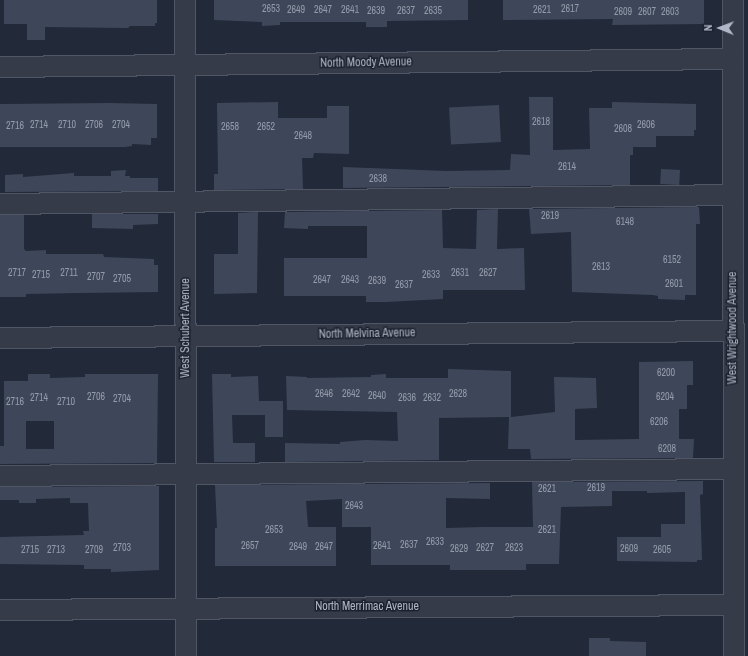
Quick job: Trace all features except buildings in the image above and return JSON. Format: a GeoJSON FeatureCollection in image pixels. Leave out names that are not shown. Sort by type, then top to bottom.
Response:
{"type":"FeatureCollection","features":[{"type":"Feature","properties":{"kind":"street","name":"West Schubert Avenue"},"geometry":{"type":"LineString","coordinates":[[185,0],[186,656]]}},
{"type":"Feature","properties":{"kind":"street","name":"West Wrightwood Avenue"},"geometry":{"type":"LineString","coordinates":[[733,0],[734,656]]}},
{"type":"Feature","properties":{"kind":"street","name":"North Moody Avenue"},"geometry":{"type":"LineString","coordinates":[[0,67],[733,60]]}},
{"type":"Feature","properties":{"kind":"street"},"geometry":{"type":"LineString","coordinates":[[0,204],[733,195]]}},
{"type":"Feature","properties":{"kind":"street","name":"North Melvina Avenue"},"geometry":{"type":"LineString","coordinates":[[0,338],[733,330]]}},
{"type":"Feature","properties":{"kind":"street"},"geometry":{"type":"LineString","coordinates":[[0,476],[734,469]]}},
{"type":"Feature","properties":{"kind":"street","name":"North Merrimac Avenue"},"geometry":{"type":"LineString","coordinates":[[0,610],[734,605]]}}]}
